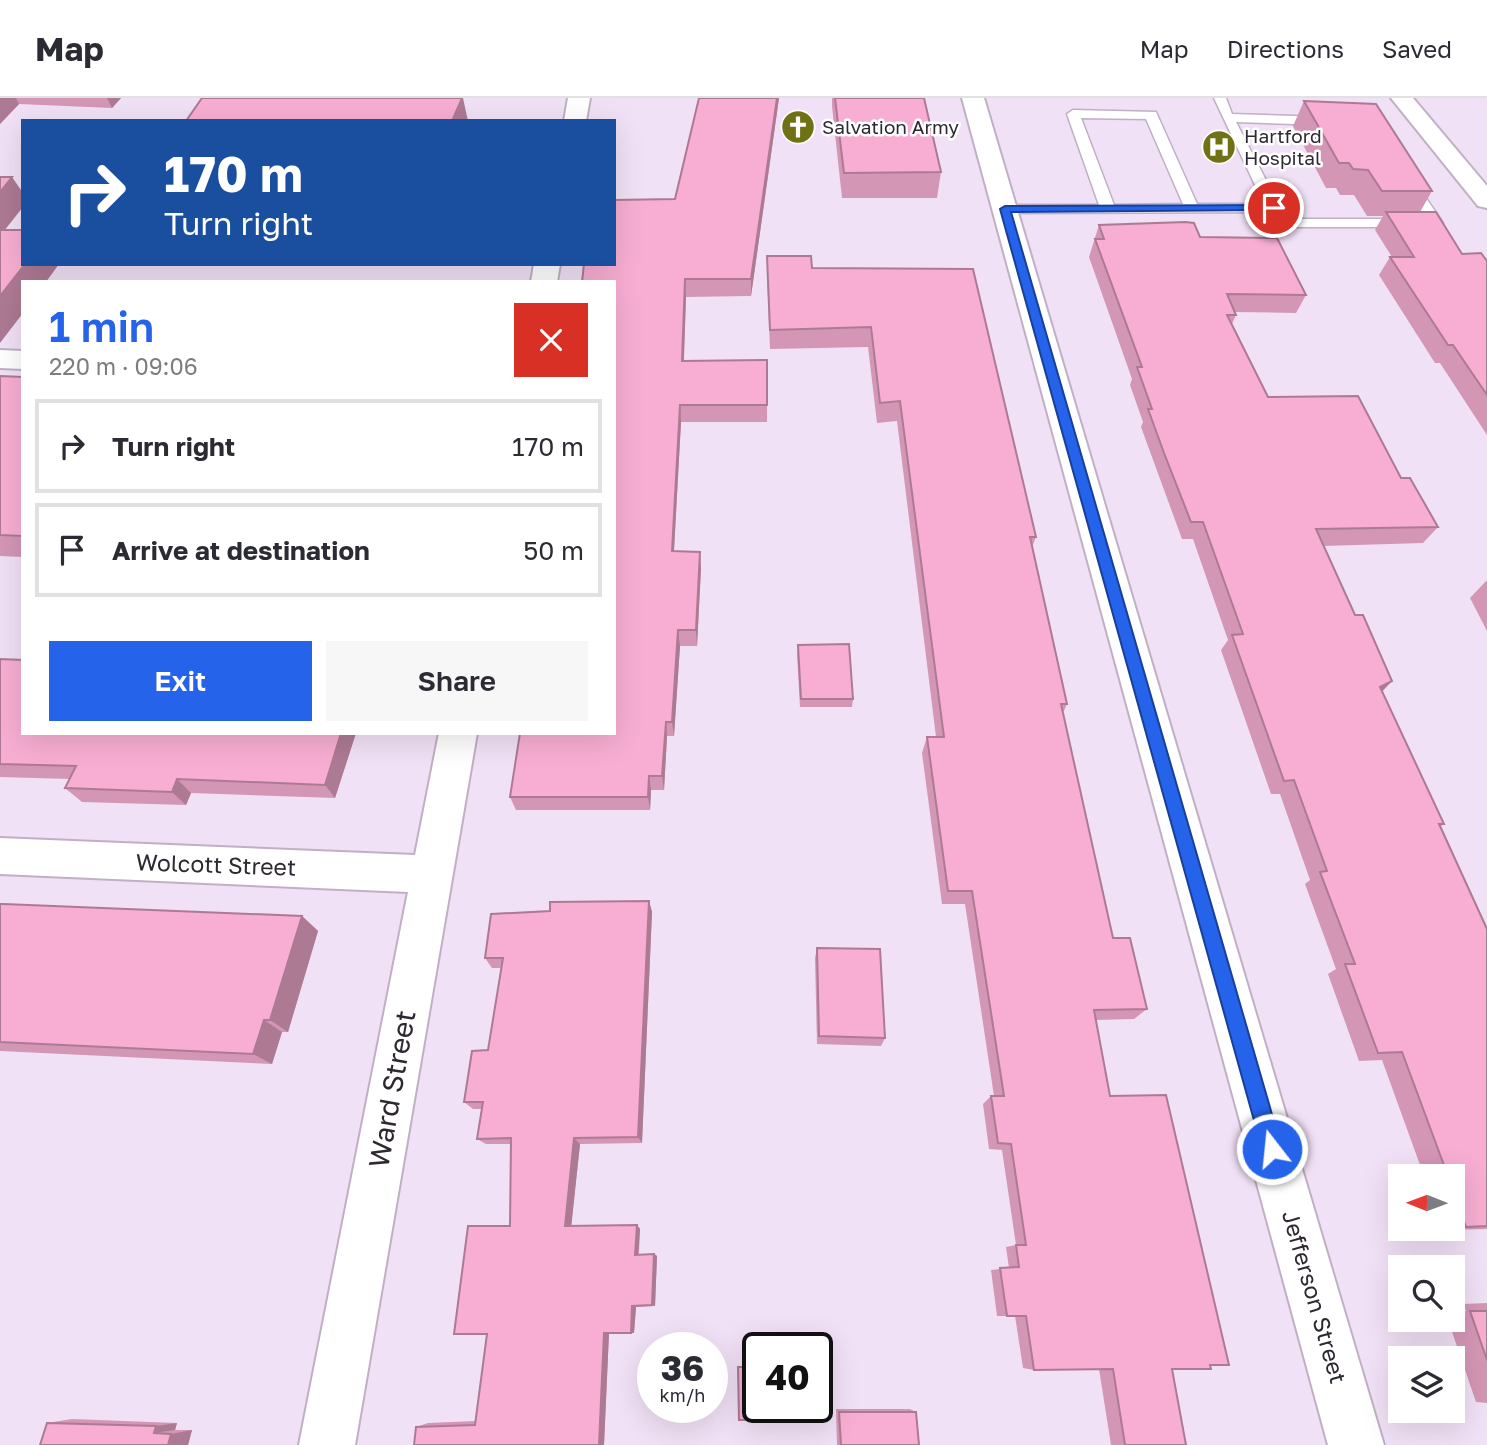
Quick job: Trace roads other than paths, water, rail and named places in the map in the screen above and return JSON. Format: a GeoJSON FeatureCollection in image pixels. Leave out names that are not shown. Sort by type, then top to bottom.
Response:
{"type":"FeatureCollection","features":[{"type":"Feature","properties":{"kind":"street"},"geometry":{"type":"LineString","coordinates":[[575,119],[579,98]]}},
{"type":"Feature","properties":{"kind":"street","name":"Jefferson Street"},"geometry":{"type":"LineString","coordinates":[[973,98],[1356,1445]]}},
{"type":"Feature","properties":{"kind":"street"},"geometry":{"type":"LineString","coordinates":[[1402,98],[1487,201]]}},
{"type":"Feature","properties":{"kind":"street"},"geometry":{"type":"LineString","coordinates":[[0,359],[21,360]]}},
{"type":"Feature","properties":{"kind":"street","name":"Ward Street"},"geometry":{"type":"LineString","coordinates":[[327,1445],[458,735]]}},
{"type":"Feature","properties":{"kind":"street","name":"Wolcott Street"},"geometry":{"type":"LineString","coordinates":[[0,856],[432,874]]}},
{"type":"Feature","properties":{"kind":"lane"},"geometry":{"type":"LineString","coordinates":[[1220,98],[1227,118],[1281,223],[1436,223],[1398,167]]}},
{"type":"Feature","properties":{"kind":"lane"},"geometry":{"type":"LineString","coordinates":[[1108,209],[1073,114],[1151,115],[1192,209]]}},
{"type":"Feature","properties":{"kind":"lane"},"geometry":{"type":"LineString","coordinates":[[1227,118],[1342,121]]}},
{"type":"Feature","properties":{"kind":"lane"},"geometry":{"type":"LineString","coordinates":[[1005,209],[1274,208]]}},
{"type":"Feature","properties":{"kind":"place","name":"Salvation Army"},"geometry":{"type":"Point","coordinates":[798,127]}},
{"type":"Feature","properties":{"kind":"place","name":"Hartford Hospital"},"geometry":{"type":"Point","coordinates":[1219,147]}}]}
